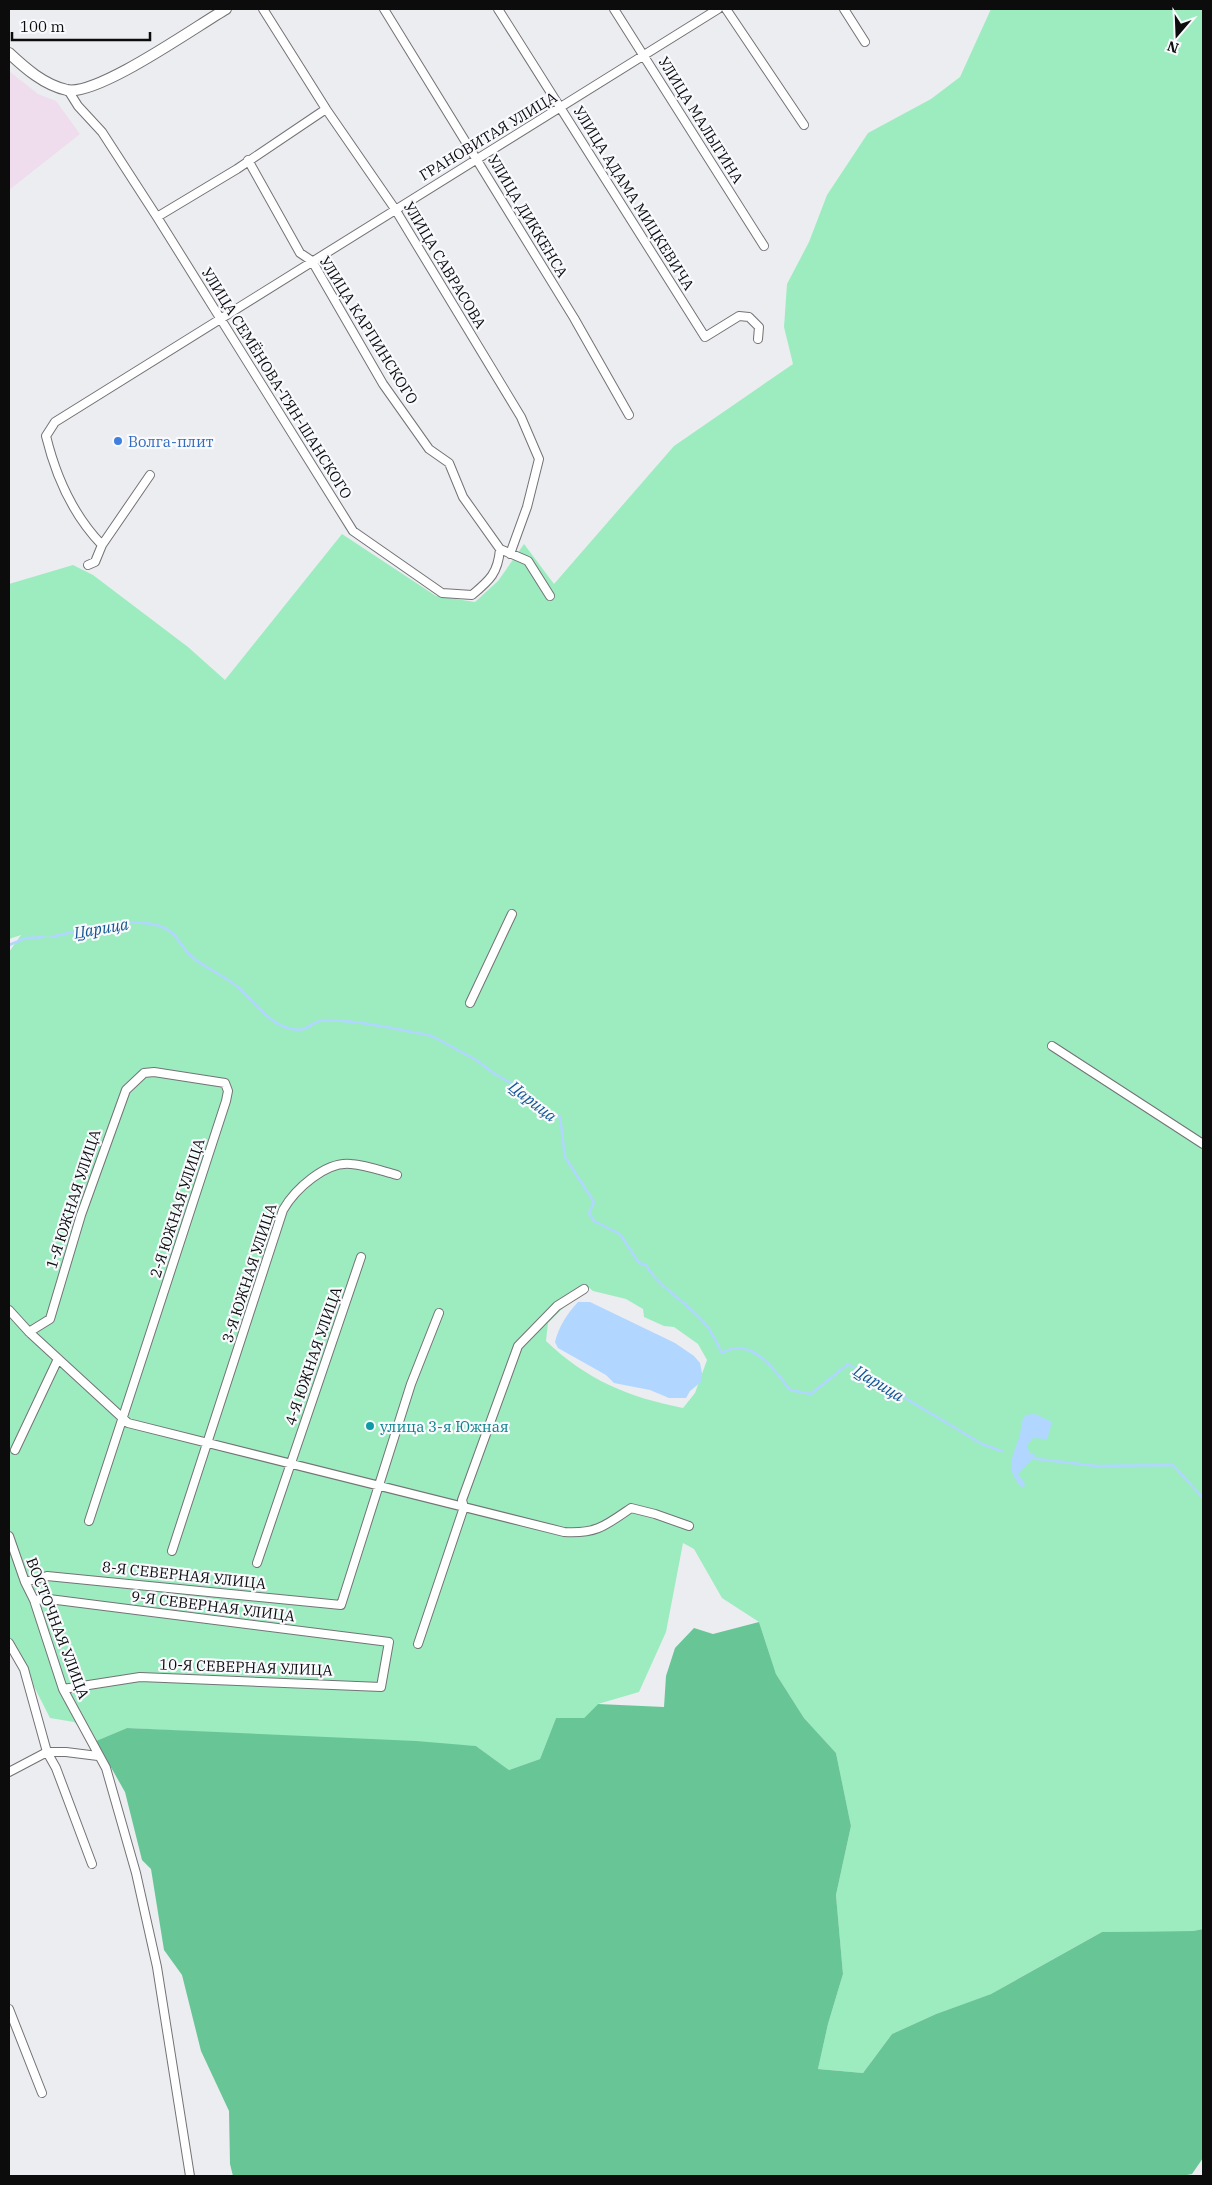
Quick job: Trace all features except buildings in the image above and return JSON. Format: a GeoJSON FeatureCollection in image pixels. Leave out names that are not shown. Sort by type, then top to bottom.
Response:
{"type":"FeatureCollection","features":[{"type":"Feature","properties":{"kind":"main road"},"geometry":{"type":"LineString","coordinates":[[9,53],[40,78],[68,90],[80,90],[93,87],[112,78],[226,9]]}},
{"type":"Feature","properties":{"kind":"street","name":"УЛИЦА САВРАСОВА"},"geometry":{"type":"LineString","coordinates":[[263,9],[326,109],[395,210],[521,417],[539,459],[527,508],[510,554]]}},
{"type":"Feature","properties":{"kind":"street","name":"УЛИЦА ДИККЕНСА"},"geometry":{"type":"LineString","coordinates":[[384,9],[574,318],[628,415]]}},
{"type":"Feature","properties":{"kind":"street","name":"УЛИЦА АДАМА МИЦКЕВИЧА"},"geometry":{"type":"LineString","coordinates":[[498,9],[705,337],[739,316],[749,316],[759,326],[758,339]]}},
{"type":"Feature","properties":{"kind":"street","name":"УЛИЦА МАЛЫГИНА"},"geometry":{"type":"LineString","coordinates":[[614,9],[764,246]]}},
{"type":"Feature","properties":{"kind":"street","name":"ГРАНОВИТАЯ УЛИЦА"},"geometry":{"type":"LineString","coordinates":[[102,545],[86,528],[70,502],[50,454],[46,436],[55,422],[718,9]]}},
{"type":"Feature","properties":{"kind":"street"},"geometry":{"type":"LineString","coordinates":[[726,9],[804,125]]}},
{"type":"Feature","properties":{"kind":"street"},"geometry":{"type":"LineString","coordinates":[[844,9],[864,42]]}},
{"type":"Feature","properties":{"kind":"street","name":"УЛИЦА СЕМЁНОВА-ТЯН-ШАНСКОГО"},"geometry":{"type":"LineString","coordinates":[[68,90],[78,106],[102,132],[354,531],[442,593],[472,595],[488,582],[498,566],[500,549]]}},
{"type":"Feature","properties":{"kind":"street"},"geometry":{"type":"LineString","coordinates":[[157,217],[237,169],[326,109]]}},
{"type":"Feature","properties":{"kind":"street","name":"УЛИЦА КАРПИНСКОГО"},"geometry":{"type":"LineString","coordinates":[[248,160],[300,253],[312,261],[383,384],[429,449],[449,463],[463,497],[500,549],[528,561],[550,596]]}},
{"type":"Feature","properties":{"kind":"street"},"geometry":{"type":"LineString","coordinates":[[88,565],[95,562],[102,545],[150,475]]}},
{"type":"Feature","properties":{"kind":"street"},"geometry":{"type":"LineString","coordinates":[[470,1003],[512,914]]}},
{"type":"Feature","properties":{"kind":"street"},"geometry":{"type":"LineString","coordinates":[[1052,1046],[1203,1144]]}},
{"type":"Feature","properties":{"kind":"street","name":"2-Я ЮЖНАЯ УЛИЦА"},"geometry":{"type":"LineString","coordinates":[[124,1419],[228,1091],[225,1083],[207,1079],[154,1072],[144,1073]]}},
{"type":"Feature","properties":{"kind":"street","name":"1-Я ЮЖНАЯ УЛИЦА"},"geometry":{"type":"LineString","coordinates":[[29,1332],[50,1319],[113,1120],[126,1090],[134,1080],[144,1073]]}},
{"type":"Feature","properties":{"kind":"street","name":"3-Я ЮЖНАЯ УЛИЦА"},"geometry":{"type":"LineString","coordinates":[[172,1551],[283,1210],[292,1194],[330,1166],[350,1163],[397,1174]]}},
{"type":"Feature","properties":{"kind":"street","name":"4-Я ЮЖНАЯ УЛИЦА"},"geometry":{"type":"LineString","coordinates":[[257,1563],[361,1257]]}},
{"type":"Feature","properties":{"kind":"street"},"geometry":{"type":"LineString","coordinates":[[418,1644],[464,1507],[462,1500],[518,1346],[557,1306],[584,1289]]}},
{"type":"Feature","properties":{"kind":"street"},"geometry":{"type":"LineString","coordinates":[[9,1310],[29,1332],[128,1423],[564,1532],[585,1533],[608,1524],[631,1508],[689,1526]]}},
{"type":"Feature","properties":{"kind":"street"},"geometry":{"type":"LineString","coordinates":[[378,1486],[411,1384],[439,1313]]}},
{"type":"Feature","properties":{"kind":"street"},"geometry":{"type":"LineString","coordinates":[[15,1450],[58,1359]]}},
{"type":"Feature","properties":{"kind":"street"},"geometry":{"type":"LineString","coordinates":[[89,1521],[124,1419]]}},
{"type":"Feature","properties":{"kind":"street","name":"8-Я СЕВЕРНАЯ УЛИЦА"},"geometry":{"type":"LineString","coordinates":[[25,1582],[47,1576],[341,1606],[378,1486]]}},
{"type":"Feature","properties":{"kind":"street","name":"ВОСТОЧНАЯ УЛИЦА"},"geometry":{"type":"LineString","coordinates":[[9,1536],[25,1582],[34,1600],[63,1688],[106,1768],[136,1873],[157,1967],[190,2176]]}},
{"type":"Feature","properties":{"kind":"street","name":"9-Я СЕВЕРНАЯ УЛИЦА"},"geometry":{"type":"LineString","coordinates":[[34,1600],[49,1599],[389,1642]]}},
{"type":"Feature","properties":{"kind":"street","name":"10-Я СЕВЕРНАЯ УЛИЦА"},"geometry":{"type":"LineString","coordinates":[[63,1688],[140,1677],[381,1687],[389,1642]]}},
{"type":"Feature","properties":{"kind":"street"},"geometry":{"type":"LineString","coordinates":[[9,1643],[24,1668],[47,1752],[56,1768],[92,1864]]}},
{"type":"Feature","properties":{"kind":"street"},"geometry":{"type":"LineString","coordinates":[[9,1772],[47,1752],[98,1756]]}},
{"type":"Feature","properties":{"kind":"street"},"geometry":{"type":"LineString","coordinates":[[9,2009],[42,2092]]}},
{"type":"Feature","properties":{"kind":"shaded area"},"geometry":{"type":"Polygon","coordinates":[[[9,71],[38,94],[56,101],[80,134],[9,190],[9,71]]]}},
{"type":"Feature","properties":{"kind":"green space"},"geometry":{"type":"Polygon","coordinates":[[[991,9],[1203,9],[1203,1929],[1193,1931],[1102,1932],[991,1994],[936,2014],[892,2034],[863,2073],[818,2069],[828,2024],[843,1974],[836,1895],[851,1826],[836,1753],[804,1718],[776,1674],[759,1622],[722,1598],[694,1549],[683,1543],[666,1632],[639,1692],[598,1704],[584,1718],[556,1718],[540,1759],[509,1770],[476,1746],[127,1728],[96,1741],[74,1722],[50,1718],[9,1637],[9,952],[21,935],[9,939],[9,584],[73,565],[93,575],[188,647],[225,680],[342,534],[436,596],[475,602],[498,581],[524,544],[554,584],[674,446],[793,364],[784,327],[787,284],[809,242],[827,195],[868,133],[931,99],[960,77],[991,9]],[[586,1285],[548,1323],[546,1341],[561,1355],[609,1385],[663,1404],[683,1408],[695,1393],[707,1360],[698,1344],[674,1327],[664,1326],[644,1317],[643,1309],[626,1299],[593,1291],[586,1285]]]}},
{"type":"Feature","properties":{"kind":"green space"},"geometry":{"type":"Polygon","coordinates":[[[759,1622],[776,1674],[804,1718],[836,1753],[851,1826],[836,1895],[843,1974],[828,2024],[818,2069],[863,2073],[892,2034],[936,2014],[991,1994],[1102,1932],[1193,1931],[1203,1929],[1203,2158],[1192,2174],[1182,2176],[233,2176],[230,2164],[229,2111],[201,2051],[182,1975],[164,1950],[151,1869],[142,1860],[125,1792],[96,1741],[127,1728],[416,1741],[476,1746],[509,1770],[540,1759],[556,1718],[584,1718],[598,1704],[664,1707],[666,1676],[675,1648],[694,1628],[713,1634],[759,1622]]]}},
{"type":"Feature","properties":{"kind":"water"},"geometry":{"type":"Polygon","coordinates":[[[578,1302],[590,1302],[675,1343],[694,1356],[700,1363],[701,1382],[690,1391],[686,1398],[669,1398],[650,1390],[614,1383],[606,1375],[558,1348],[555,1342],[561,1325],[578,1302]]]}},
{"type":"Feature","properties":{"kind":"water"},"geometry":{"type":"Polygon","coordinates":[[[1035,1414],[1052,1422],[1047,1439],[1033,1438],[1027,1446],[1030,1453],[1036,1455],[1018,1474],[1026,1485],[1022,1488],[1013,1475],[1011,1464],[1022,1421],[1025,1415],[1035,1414]]]}},
{"type":"Feature","properties":{"kind":"waterway","name":"Царица"},"geometry":{"type":"LineString","coordinates":[[50,937],[113,924],[146,923],[161,926],[175,935],[191,956],[233,983],[266,1015],[285,1027],[300,1030],[316,1022],[327,1020],[380,1026],[432,1036],[478,1061],[517,1087],[534,1105],[560,1117],[565,1157],[594,1202],[589,1213],[594,1221],[620,1234],[639,1263],[646,1265],[658,1281],[706,1325],[722,1353],[737,1348],[753,1352],[767,1363],[790,1390],[811,1394],[848,1364],[982,1444],[1002,1451]]}},
{"type":"Feature","properties":{"kind":"waterway","name":"Царица"},"geometry":{"type":"LineString","coordinates":[[9,945],[26,938],[44,937]]}},
{"type":"Feature","properties":{"kind":"waterway","name":"Царица"},"geometry":{"type":"LineString","coordinates":[[1029,1458],[1097,1466],[1173,1465],[1203,1498]]}},
{"type":"Feature","properties":{"kind":"place","name":"Волга-плит"},"geometry":{"type":"Point","coordinates":[118,441]}},
{"type":"Feature","properties":{"kind":"place","name":"улица 3-я Южная"},"geometry":{"type":"Point","coordinates":[370,1426]}}]}
